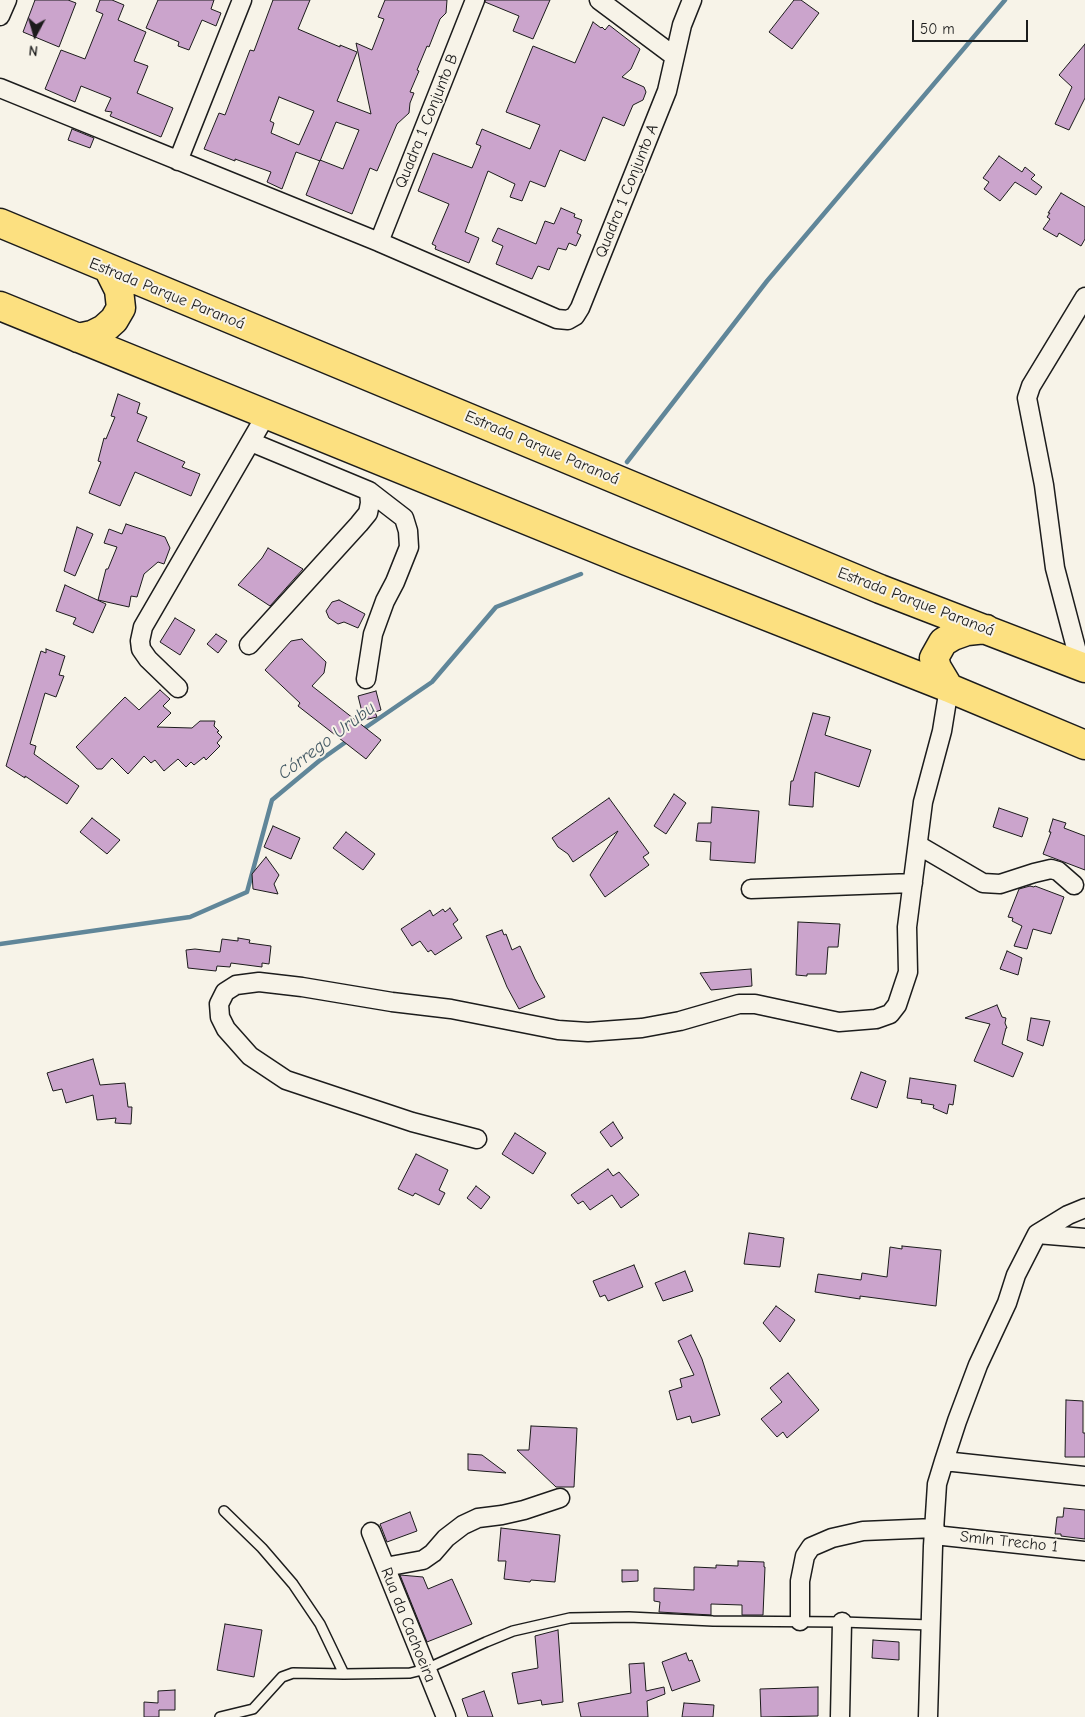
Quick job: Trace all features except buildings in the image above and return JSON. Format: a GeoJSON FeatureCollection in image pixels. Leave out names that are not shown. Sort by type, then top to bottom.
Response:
{"type":"FeatureCollection","features":[{"type":"Feature","properties":{"kind":"main road","name":"Estrada Parque Paranoá"},"geometry":{"type":"LineString","coordinates":[[0,223],[109,270],[871,585],[1083,668]]}},
{"type":"Feature","properties":{"kind":"main road"},"geometry":{"type":"LineString","coordinates":[[78,338],[92,335],[104,329],[114,320],[121,308],[119,290],[109,270]]}},
{"type":"Feature","properties":{"kind":"main road"},"geometry":{"type":"LineString","coordinates":[[0,306],[266,415],[1085,744]]}},
{"type":"Feature","properties":{"kind":"main road"},"geometry":{"type":"LineString","coordinates":[[949,688],[937,668],[934,658],[942,642],[967,631],[986,630]]}},
{"type":"Feature","properties":{"kind":"street"},"geometry":{"type":"LineString","coordinates":[[0,16],[7,0]]}},
{"type":"Feature","properties":{"kind":"street"},"geometry":{"type":"LineString","coordinates":[[178,161],[242,0]]}},
{"type":"Feature","properties":{"kind":"street","name":"Quadra 1 Conjunto B"},"geometry":{"type":"LineString","coordinates":[[379,242],[475,0]]}},
{"type":"Feature","properties":{"kind":"street"},"geometry":{"type":"LineString","coordinates":[[599,0],[674,56]]}},
{"type":"Feature","properties":{"kind":"street","name":"Quadra 1 Conjunto A"},"geometry":{"type":"LineString","coordinates":[[379,242],[557,319],[568,320],[575,316],[580,308],[667,91],[682,24],[692,0]]}},
{"type":"Feature","properties":{"kind":"street"},"geometry":{"type":"LineString","coordinates":[[0,88],[379,242]]}},
{"type":"Feature","properties":{"kind":"street"},"geometry":{"type":"LineString","coordinates":[[1083,668],[1054,568],[1044,485],[1026,398],[1031,386],[1085,297]]}},
{"type":"Feature","properties":{"kind":"street"},"geometry":{"type":"LineString","coordinates":[[178,688],[148,659],[141,649],[140,641],[143,628],[266,415]]}},
{"type":"Feature","properties":{"kind":"street"},"geometry":{"type":"LineString","coordinates":[[251,442],[369,491],[404,518],[408,531],[409,547],[399,574],[385,601],[373,634],[366,679]]}},
{"type":"Feature","properties":{"kind":"street"},"geometry":{"type":"LineString","coordinates":[[249,645],[360,524],[368,513],[370,503],[369,491]]}},
{"type":"Feature","properties":{"kind":"street"},"geometry":{"type":"LineString","coordinates":[[477,1139],[412,1122],[286,1080],[250,1056],[226,1029],[220,1017],[219,1004],[225,992],[236,985],[259,982],[451,1010],[558,1030],[588,1032],[642,1028],[739,1004],[755,1004],[839,1022],[876,1018],[890,1014],[897,1004],[908,972],[908,927],[923,802],[942,732],[949,688]]}},
{"type":"Feature","properties":{"kind":"street"},"geometry":{"type":"LineString","coordinates":[[918,845],[983,883],[1000,884],[1051,869],[1058,871],[1074,885]]}},
{"type":"Feature","properties":{"kind":"street"},"geometry":{"type":"LineString","coordinates":[[751,889],[913,883]]}},
{"type":"Feature","properties":{"kind":"street"},"geometry":{"type":"LineString","coordinates":[[928,1717],[934,1531],[937,1484],[944,1460],[978,1365],[1007,1303],[1016,1275],[1037,1234],[1068,1215],[1085,1208]]}},
{"type":"Feature","properties":{"kind":"street"},"geometry":{"type":"LineString","coordinates":[[1037,1234],[1085,1238]]}},
{"type":"Feature","properties":{"kind":"street"},"geometry":{"type":"LineString","coordinates":[[944,1460],[1085,1476]]}},
{"type":"Feature","properties":{"kind":"street"},"geometry":{"type":"LineString","coordinates":[[385,1567],[423,1560],[433,1554],[446,1538],[463,1525],[478,1518],[517,1512],[560,1498]]}},
{"type":"Feature","properties":{"kind":"street","name":"Smln Trecho 1"},"geometry":{"type":"LineString","coordinates":[[800,1621],[800,1581],[805,1556],[811,1547],[832,1538],[864,1531],[934,1531],[1085,1551]]}},
{"type":"Feature","properties":{"kind":"street","name":"Rua da Cachoeira"},"geometry":{"type":"LineString","coordinates":[[371,1532],[446,1717]]}},
{"type":"Feature","properties":{"kind":"street"},"geometry":{"type":"LineString","coordinates":[[840,1717],[842,1622]]}},
{"type":"Feature","properties":{"kind":"lane"},"geometry":{"type":"LineString","coordinates":[[224,1512],[262,1548],[293,1584],[320,1624],[344,1674]]}},
{"type":"Feature","properties":{"kind":"lane"},"geometry":{"type":"LineString","coordinates":[[220,1717],[253,1709],[282,1677],[293,1673],[410,1673],[426,1669],[514,1631],[570,1618],[628,1617],[930,1626]]}},
{"type":"Feature","properties":{"kind":"waterway"},"geometry":{"type":"LineString","coordinates":[[627,462],[767,281],[1005,0]]}},
{"type":"Feature","properties":{"kind":"waterway","name":"Córrego Urubu"},"geometry":{"type":"LineString","coordinates":[[362,730],[432,682],[496,607],[581,574]]}},
{"type":"Feature","properties":{"kind":"waterway","name":"Córrego Urubu"},"geometry":{"type":"LineString","coordinates":[[0,944],[190,917],[247,892],[272,800],[319,761],[350,739]]}}]}
